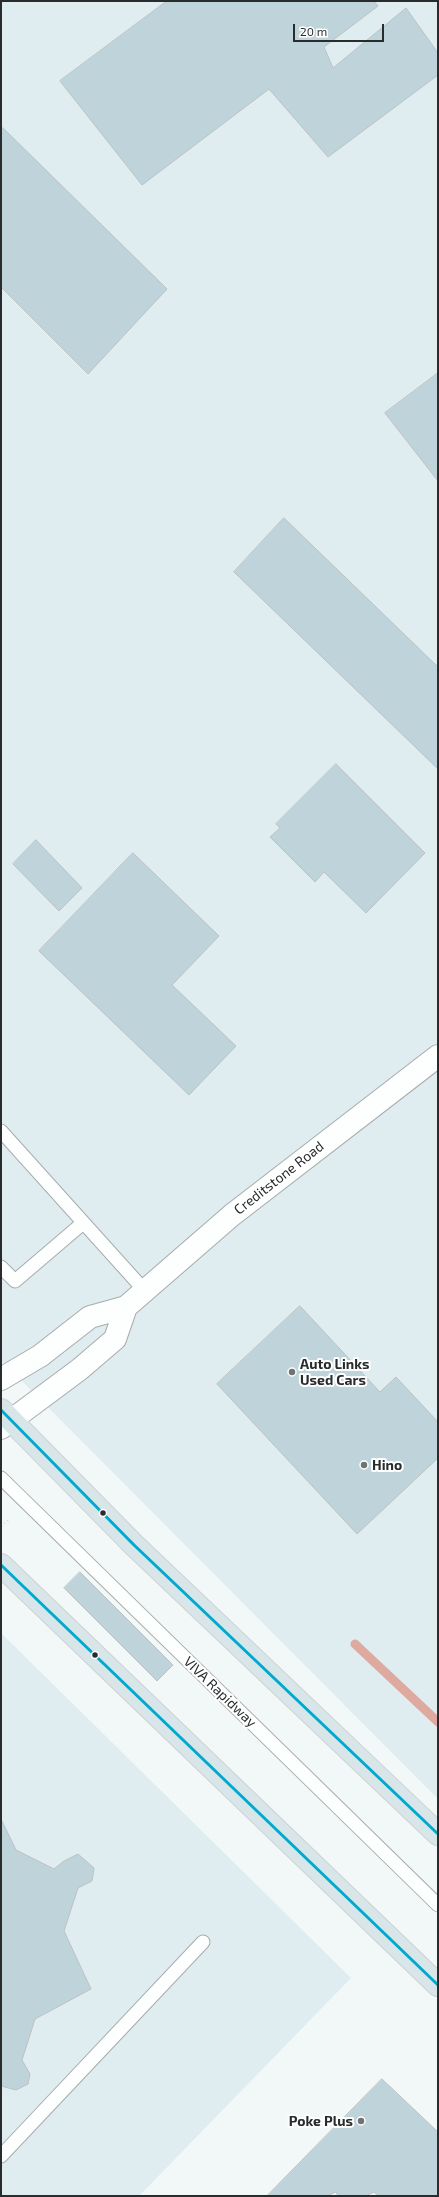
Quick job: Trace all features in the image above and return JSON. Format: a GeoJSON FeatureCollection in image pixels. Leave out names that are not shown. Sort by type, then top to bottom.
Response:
{"type":"FeatureCollection","features":[{"type":"Feature","properties":{"kind":"main road"},"geometry":{"type":"LineString","coordinates":[[4,1420],[438,1834]]}},
{"type":"Feature","properties":{"kind":"main road"},"geometry":{"type":"LineString","coordinates":[[1,1565],[438,1985]]}},
{"type":"Feature","properties":{"kind":"street","name":"Creditstone Road"},"geometry":{"type":"LineString","coordinates":[[1,1378],[40,1356],[90,1317],[126,1307],[232,1215],[438,1056]]}},
{"type":"Feature","properties":{"kind":"street"},"geometry":{"type":"LineString","coordinates":[[4,1420],[80,1368],[115,1338],[126,1307]]}},
{"type":"Feature","properties":{"kind":"lane"},"geometry":{"type":"LineString","coordinates":[[1,1131],[145,1291]]}},
{"type":"Feature","properties":{"kind":"lane"},"geometry":{"type":"LineString","coordinates":[[1,1267],[15,1281],[83,1223]]}},
{"type":"Feature","properties":{"kind":"lane","name":"VIVA Rapidway"},"geometry":{"type":"LineString","coordinates":[[1,1478],[438,1905]]}},
{"type":"Feature","properties":{"kind":"lane"},"geometry":{"type":"LineString","coordinates":[[1,2156],[203,1942]]}},
{"type":"Feature","properties":{"kind":"path"},"geometry":{"type":"LineString","coordinates":[[1,1526],[10,1519]]}},
{"type":"Feature","properties":{"kind":"shaded area"},"geometry":{"type":"Polygon","coordinates":[[[1,1],[438,1],[438,1799],[1,1360],[1,1]]]}},
{"type":"Feature","properties":{"kind":"shaded area"},"geometry":{"type":"Polygon","coordinates":[[[1,1633],[351,1978],[139,2196],[1,2196],[1,1633]]]}},
{"type":"Feature","properties":{"kind":"building"},"geometry":{"type":"Polygon","coordinates":[[[167,1],[374,1],[378,6],[324,47],[333,68],[406,8],[438,53],[438,75],[328,157],[269,89],[142,185],[60,81],[167,1]]]}},
{"type":"Feature","properties":{"kind":"building"},"geometry":{"type":"Polygon","coordinates":[[[3,128],[167,289],[88,374],[1,287],[1,130],[3,128]]]}},
{"type":"Feature","properties":{"kind":"building"},"geometry":{"type":"Polygon","coordinates":[[[438,373],[438,481],[385,413],[438,373]]]}},
{"type":"Feature","properties":{"kind":"building"},"geometry":{"type":"Polygon","coordinates":[[[284,518],[438,667],[438,769],[234,572],[284,518]]]}},
{"type":"Feature","properties":{"kind":"building"},"geometry":{"type":"Polygon","coordinates":[[[336,764],[425,853],[366,913],[324,872],[315,882],[270,837],[280,828],[276,824],[336,764]]]}},
{"type":"Feature","properties":{"kind":"building"},"geometry":{"type":"Polygon","coordinates":[[[36,840],[82,888],[59,911],[13,864],[36,840]]]}},
{"type":"Feature","properties":{"kind":"building"},"geometry":{"type":"Polygon","coordinates":[[[133,853],[219,936],[172,985],[236,1046],[189,1095],[39,951],[133,853]]]}},
{"type":"Feature","properties":{"kind":"building"},"geometry":{"type":"Polygon","coordinates":[[[300,1306],[380,1392],[396,1377],[438,1422],[438,1458],[357,1534],[217,1384],[300,1306]]]}},
{"type":"Feature","properties":{"kind":"building"},"geometry":{"type":"Polygon","coordinates":[[[80,1572],[173,1665],[157,1681],[64,1588],[80,1572]]]}},
{"type":"Feature","properties":{"kind":"building"},"geometry":{"type":"Polygon","coordinates":[[[1,1819],[16,1850],[54,1869],[64,1861],[78,1854],[94,1868],[92,1881],[78,1888],[64,1931],[91,1989],[35,2019],[22,2060],[30,2074],[28,2084],[16,2090],[1,2086],[1,1819]]]}},
{"type":"Feature","properties":{"kind":"building"},"geometry":{"type":"Polygon","coordinates":[[[382,2079],[438,2132],[438,2196],[377,2196],[375,2192],[365,2196],[338,2196],[336,2192],[327,2196],[267,2196],[382,2079]]]}},
{"type":"Feature","properties":{"kind":"waterway"},"geometry":{"type":"LineString","coordinates":[[355,1644],[438,1722]]}},
{"type":"Feature","properties":{"kind":"transit line"},"geometry":{"type":"LineString","coordinates":[[1,1410],[134,1545],[438,1834]]}},
{"type":"Feature","properties":{"kind":"transit line"},"geometry":{"type":"LineString","coordinates":[[1,1565],[438,1985]]}},
{"type":"Feature","properties":{"kind":"place","name":"Auto Links Used Cars"},"geometry":{"type":"Point","coordinates":[292,1372]}},
{"type":"Feature","properties":{"kind":"place","name":"Hino"},"geometry":{"type":"Point","coordinates":[364,1465]}},
{"type":"Feature","properties":{"kind":"place","name":"Poke Plus"},"geometry":{"type":"Point","coordinates":[361,2121]}}]}
